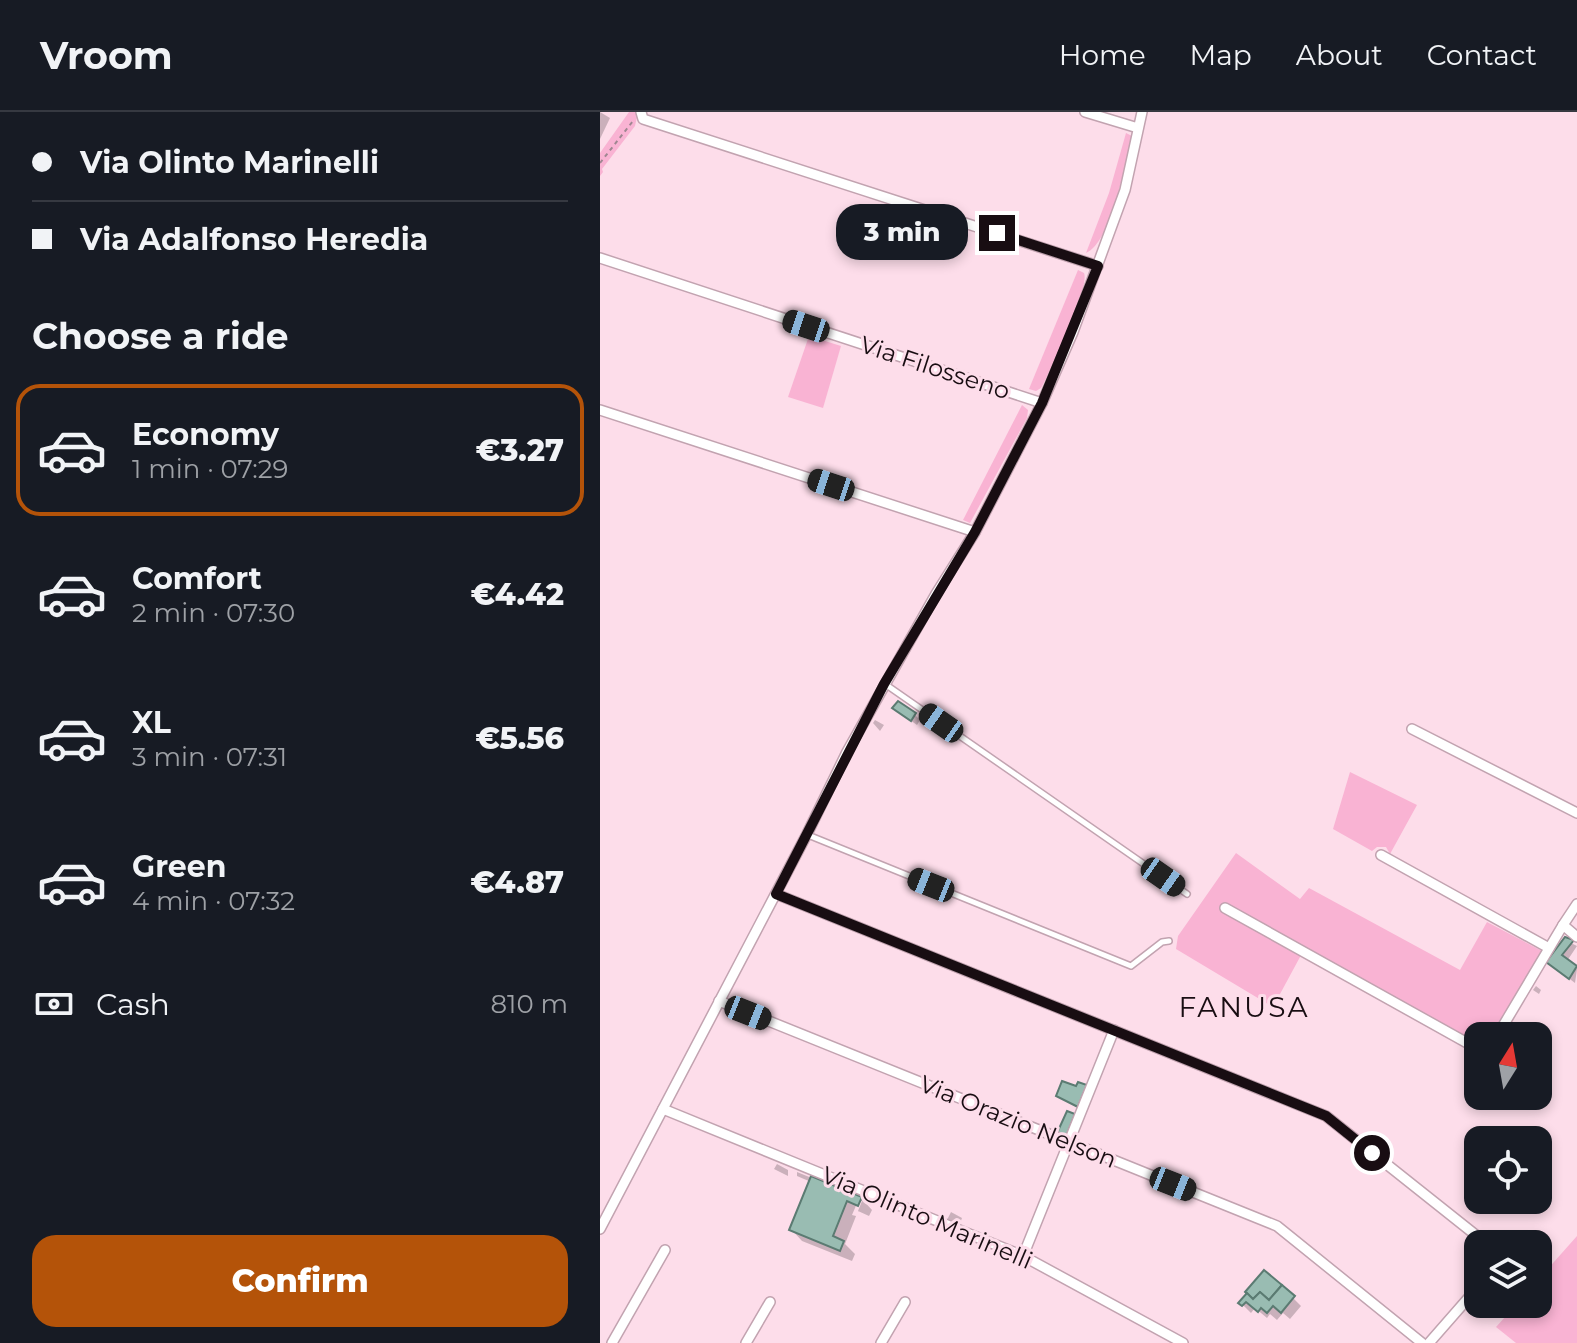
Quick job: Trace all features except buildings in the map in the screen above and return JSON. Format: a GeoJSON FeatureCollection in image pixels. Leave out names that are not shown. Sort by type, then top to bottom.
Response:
{"type":"FeatureCollection","features":[{"type":"Feature","properties":{"kind":"street"},"geometry":{"type":"LineString","coordinates":[[1085,112],[1138,128]]}},
{"type":"Feature","properties":{"kind":"street"},"geometry":{"type":"LineString","coordinates":[[600,1229],[884,684],[975,532],[1042,403],[1098,266],[1125,190],[1142,112]]}},
{"type":"Feature","properties":{"kind":"street"},"geometry":{"type":"LineString","coordinates":[[641,114],[643,119],[1098,266]]}},
{"type":"Feature","properties":{"kind":"street","name":"Via Filosseno"},"geometry":{"type":"LineString","coordinates":[[600,258],[1042,403]]}},
{"type":"Feature","properties":{"kind":"street"},"geometry":{"type":"LineString","coordinates":[[600,410],[975,532]]}},
{"type":"Feature","properties":{"kind":"street"},"geometry":{"type":"LineString","coordinates":[[1412,729],[1577,813]]}},
{"type":"Feature","properties":{"kind":"street"},"geometry":{"type":"LineString","coordinates":[[1381,855],[1549,948]]}},
{"type":"Feature","properties":{"kind":"street"},"geometry":{"type":"LineString","coordinates":[[776,894],[1326,1116],[1469,1230]]}},
{"type":"Feature","properties":{"kind":"street"},"geometry":{"type":"LineString","coordinates":[[1505,1022],[1577,904]]}},
{"type":"Feature","properties":{"kind":"street"},"geometry":{"type":"LineString","coordinates":[[1225,908],[1464,1041]]}},
{"type":"Feature","properties":{"kind":"street"},"geometry":{"type":"LineString","coordinates":[[1563,925],[1577,937]]}},
{"type":"Feature","properties":{"kind":"street","name":"Via Orazio Nelson"},"geometry":{"type":"LineString","coordinates":[[719,1001],[1277,1226],[1422,1343]]}},
{"type":"Feature","properties":{"kind":"street"},"geometry":{"type":"LineString","coordinates":[[1023,1256],[1114,1030]]}},
{"type":"Feature","properties":{"kind":"street","name":"Via Olinto Marinelli"},"geometry":{"type":"LineString","coordinates":[[663,1109],[1023,1256],[1183,1343]]}},
{"type":"Feature","properties":{"kind":"street"},"geometry":{"type":"LineString","coordinates":[[612,1343],[665,1250]]}},
{"type":"Feature","properties":{"kind":"street"},"geometry":{"type":"LineString","coordinates":[[746,1343],[770,1302]]}},
{"type":"Feature","properties":{"kind":"street"},"geometry":{"type":"LineString","coordinates":[[881,1343],[905,1302]]}},
{"type":"Feature","properties":{"kind":"street"},"geometry":{"type":"LineString","coordinates":[[1429,1343],[1464,1303]]}},
{"type":"Feature","properties":{"kind":"lane"},"geometry":{"type":"LineString","coordinates":[[884,684],[1187,894]]}},
{"type":"Feature","properties":{"kind":"lane"},"geometry":{"type":"LineString","coordinates":[[807,834],[1131,966],[1162,942],[1169,941]]}},
{"type":"Feature","properties":{"kind":"path"},"geometry":{"type":"LineString","coordinates":[[600,163],[641,114]]}},
{"type":"Feature","properties":{"kind":"shaded area"},"geometry":{"type":"Polygon","coordinates":[[[629,112],[638,112],[635,126],[600,176],[600,153],[629,112]]]}},
{"type":"Feature","properties":{"kind":"shaded area"},"geometry":{"type":"Polygon","coordinates":[[[1126,133],[1132,136],[1110,218],[1095,246],[1086,253],[1109,193],[1126,133]]]}},
{"type":"Feature","properties":{"kind":"shaded area"},"geometry":{"type":"Polygon","coordinates":[[[1078,270],[1084,273],[1084,282],[1068,329],[1041,388],[1036,391],[1029,389],[1078,270]]]}},
{"type":"Feature","properties":{"kind":"shaded area"},"geometry":{"type":"Polygon","coordinates":[[[809,336],[841,346],[823,408],[788,397],[809,336]]]}},
{"type":"Feature","properties":{"kind":"shaded area"},"geometry":{"type":"Polygon","coordinates":[[[1022,405],[1028,410],[1027,418],[970,523],[963,520],[1022,405]]]}},
{"type":"Feature","properties":{"kind":"shaded area"},"geometry":{"type":"Polygon","coordinates":[[[1350,772],[1417,805],[1390,854],[1386,847],[1377,847],[1372,851],[1333,829],[1350,772]]]}},
{"type":"Feature","properties":{"kind":"shaded area"},"geometry":{"type":"Polygon","coordinates":[[[1236,853],[1300,899],[1309,888],[1460,970],[1487,922],[1542,951],[1499,1022],[1464,1022],[1464,1038],[1224,903],[1221,909],[1300,953],[1273,1007],[1176,949],[1178,936],[1236,853]]]}},
{"type":"Feature","properties":{"kind":"shaded area"},"geometry":{"type":"Polygon","coordinates":[[[1577,1236],[1577,1343],[1516,1343],[1496,1327],[1504,1318],[1552,1318],[1552,1264],[1577,1236]]]}},
{"type":"Feature","properties":{"kind":"district","name":"FANUSA"},"geometry":{"type":"Point","coordinates":[1244,1007]}},
{"type":"Feature","properties":{"kind":"route"},"geometry":{"type":"LineString","coordinates":[[997,233],[1098,266],[1042,403],[975,532],[936,594],[847,752],[776,894],[1326,1116],[1372,1153]]}}]}
